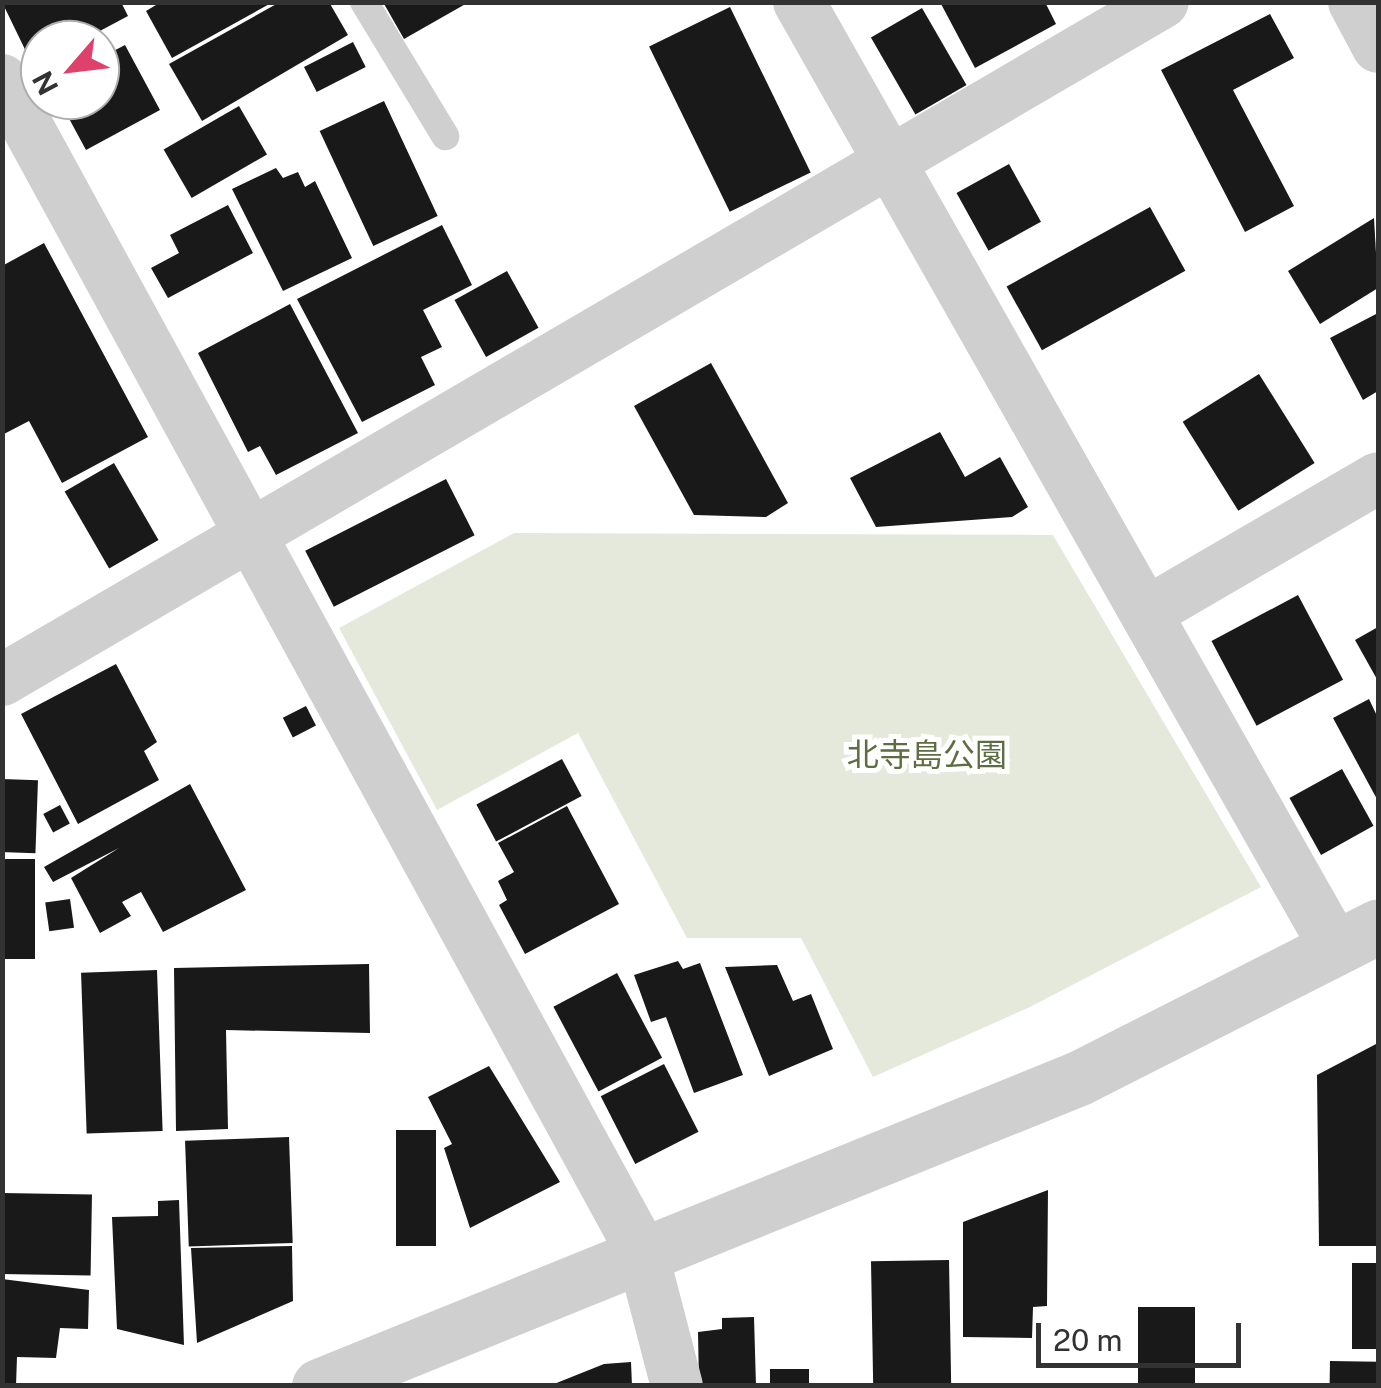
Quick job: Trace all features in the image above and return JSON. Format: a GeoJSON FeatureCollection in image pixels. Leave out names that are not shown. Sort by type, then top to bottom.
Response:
{"type":"FeatureCollection","features":[{"type":"Feature","properties":{"kind":"street"},"geometry":{"type":"LineString","coordinates":[[319,1386],[1078,1078],[1357,937],[1146,613],[798,2]]}},
{"type":"Feature","properties":{"kind":"street"},"geometry":{"type":"LineString","coordinates":[[2,680],[1163,2]]}},
{"type":"Feature","properties":{"kind":"street"},"geometry":{"type":"LineString","coordinates":[[1354,2],[1378,46]]}},
{"type":"Feature","properties":{"kind":"street"},"geometry":{"type":"LineString","coordinates":[[2,80],[254,534],[642,1252],[676,1386]]}},
{"type":"Feature","properties":{"kind":"street"},"geometry":{"type":"LineString","coordinates":[[1146,613],[1378,478]]}},
{"type":"Feature","properties":{"kind":"lane"},"geometry":{"type":"LineString","coordinates":[[364,2],[445,136]]}},
{"type":"Feature","properties":{"kind":"green space","name":"北寺島公園"},"geometry":{"type":"Polygon","coordinates":[[[514,533],[1053,535],[1261,887],[1030,1007],[873,1077],[801,938],[687,938],[578,733],[437,810],[339,628],[514,533]]]}},
{"type":"Feature","properties":{"kind":"building"},"geometry":{"type":"Polygon","coordinates":[[[2,2],[121,2],[128,16],[120,20],[20,20],[20,39],[2,2]]]}},
{"type":"Feature","properties":{"kind":"building"},"geometry":{"type":"Polygon","coordinates":[[[161,2],[273,2],[172,58],[146,11],[161,2]]]}},
{"type":"Feature","properties":{"kind":"building"},"geometry":{"type":"Polygon","coordinates":[[[280,2],[329,2],[348,35],[202,121],[169,64],[280,2]]]}},
{"type":"Feature","properties":{"kind":"building"},"geometry":{"type":"Polygon","coordinates":[[[383,2],[469,2],[404,39],[383,2]]]}},
{"type":"Feature","properties":{"kind":"building"},"geometry":{"type":"Polygon","coordinates":[[[940,2],[1045,2],[1056,24],[975,68],[940,2]]]}},
{"type":"Feature","properties":{"kind":"building"},"geometry":{"type":"Polygon","coordinates":[[[730,7],[811,172],[730,212],[649,46],[730,7]]]}},
{"type":"Feature","properties":{"kind":"building"},"geometry":{"type":"Polygon","coordinates":[[[922,8],[966,85],[915,115],[871,38],[922,8]]]}},
{"type":"Feature","properties":{"kind":"building"},"geometry":{"type":"Polygon","coordinates":[[[1270,14],[1294,58],[1233,90],[1294,206],[1245,232],[1161,70],[1270,14]]]}},
{"type":"Feature","properties":{"kind":"building"},"geometry":{"type":"Polygon","coordinates":[[[353,42],[366,67],[317,92],[304,67],[353,42]]]}},
{"type":"Feature","properties":{"kind":"building"},"geometry":{"type":"Polygon","coordinates":[[[125,45],[160,110],[86,150],[70,120],[120,120],[120,48],[125,45]]]}},
{"type":"Feature","properties":{"kind":"building"},"geometry":{"type":"Polygon","coordinates":[[[384,101],[438,216],[373,246],[320,131],[384,101]]]}},
{"type":"Feature","properties":{"kind":"building"},"geometry":{"type":"Polygon","coordinates":[[[239,106],[267,154],[192,198],[164,150],[239,106]]]}},
{"type":"Feature","properties":{"kind":"building"},"geometry":{"type":"Polygon","coordinates":[[[1009,164],[1041,222],[989,251],[957,193],[1009,164]]]}},
{"type":"Feature","properties":{"kind":"building"},"geometry":{"type":"Polygon","coordinates":[[[276,168],[283,178],[298,172],[305,187],[315,181],[352,258],[283,291],[232,189],[276,168]]]}},
{"type":"Feature","properties":{"kind":"building"},"geometry":{"type":"Polygon","coordinates":[[[228,205],[253,253],[168,298],[151,268],[179,253],[170,235],[228,205]]]}},
{"type":"Feature","properties":{"kind":"building"},"geometry":{"type":"Polygon","coordinates":[[[1150,207],[1185,271],[1042,350],[1007,287],[1150,207]]]}},
{"type":"Feature","properties":{"kind":"building"},"geometry":{"type":"Polygon","coordinates":[[[1374,218],[1378,288],[1320,324],[1288,271],[1374,218]]]}},
{"type":"Feature","properties":{"kind":"building"},"geometry":{"type":"Polygon","coordinates":[[[442,225],[472,285],[423,310],[442,347],[421,357],[435,385],[362,422],[297,299],[442,225]]]}},
{"type":"Feature","properties":{"kind":"building"},"geometry":{"type":"Polygon","coordinates":[[[44,243],[148,437],[62,483],[29,421],[2,435],[2,266],[44,243]]]}},
{"type":"Feature","properties":{"kind":"building"},"geometry":{"type":"Polygon","coordinates":[[[507,271],[539,328],[486,357],[455,300],[507,271]]]}},
{"type":"Feature","properties":{"kind":"building"},"geometry":{"type":"Polygon","coordinates":[[[290,304],[358,433],[276,475],[260,446],[248,452],[198,353],[290,304]]]}},
{"type":"Feature","properties":{"kind":"building"},"geometry":{"type":"Polygon","coordinates":[[[1378,313],[1378,391],[1363,400],[1330,338],[1378,313]]]}},
{"type":"Feature","properties":{"kind":"building"},"geometry":{"type":"Polygon","coordinates":[[[711,363],[788,503],[766,517],[694,515],[634,406],[711,363]]]}},
{"type":"Feature","properties":{"kind":"building"},"geometry":{"type":"Polygon","coordinates":[[[1259,374],[1315,463],[1238,511],[1183,422],[1259,374]]]}},
{"type":"Feature","properties":{"kind":"building"},"geometry":{"type":"Polygon","coordinates":[[[940,432],[965,477],[1000,457],[1028,507],[1012,517],[876,527],[850,478],[940,432]]]}},
{"type":"Feature","properties":{"kind":"building"},"geometry":{"type":"Polygon","coordinates":[[[114,463],[158,540],[109,569],[65,492],[114,463]]]}},
{"type":"Feature","properties":{"kind":"building"},"geometry":{"type":"Polygon","coordinates":[[[446,479],[475,535],[334,607],[305,551],[446,479]]]}},
{"type":"Feature","properties":{"kind":"building"},"geometry":{"type":"Polygon","coordinates":[[[1298,595],[1343,680],[1257,726],[1211,641],[1298,595]]]}},
{"type":"Feature","properties":{"kind":"building"},"geometry":{"type":"Polygon","coordinates":[[[1378,627],[1378,681],[1355,640],[1378,627]]]}},
{"type":"Feature","properties":{"kind":"building"},"geometry":{"type":"Polygon","coordinates":[[[116,664],[157,742],[144,751],[159,780],[78,824],[21,714],[116,664]]]}},
{"type":"Feature","properties":{"kind":"building"},"geometry":{"type":"Polygon","coordinates":[[[1369,699],[1378,718],[1378,801],[1333,718],[1369,699]]]}},
{"type":"Feature","properties":{"kind":"building"},"geometry":{"type":"Polygon","coordinates":[[[306,706],[316,726],[293,737],[283,718],[306,706]]]}},
{"type":"Feature","properties":{"kind":"building"},"geometry":{"type":"Polygon","coordinates":[[[562,759],[582,796],[496,842],[476,805],[562,759]]]}},
{"type":"Feature","properties":{"kind":"building"},"geometry":{"type":"Polygon","coordinates":[[[1342,769],[1374,826],[1321,855],[1290,798],[1342,769]]]}},
{"type":"Feature","properties":{"kind":"building"},"geometry":{"type":"Polygon","coordinates":[[[2,779],[38,780],[35,853],[2,852],[2,779]]]}},
{"type":"Feature","properties":{"kind":"building"},"geometry":{"type":"Polygon","coordinates":[[[190,784],[246,890],[163,932],[141,892],[122,902],[131,916],[100,933],[71,878],[119,848],[53,882],[44,867],[190,784]]]}},
{"type":"Feature","properties":{"kind":"building"},"geometry":{"type":"Polygon","coordinates":[[[60,805],[70,824],[53,832],[43,814],[60,805]]]}},
{"type":"Feature","properties":{"kind":"building"},"geometry":{"type":"Polygon","coordinates":[[[567,806],[619,904],[525,954],[499,905],[507,900],[498,881],[514,872],[498,843],[567,806]]]}},
{"type":"Feature","properties":{"kind":"building"},"geometry":{"type":"Polygon","coordinates":[[[2,859],[35,859],[35,959],[2,959],[2,859]]]}},
{"type":"Feature","properties":{"kind":"building"},"geometry":{"type":"Polygon","coordinates":[[[70,899],[74,928],[49,931],[45,902],[70,899]]]}},
{"type":"Feature","properties":{"kind":"building"},"geometry":{"type":"Polygon","coordinates":[[[678,961],[683,969],[700,963],[743,1075],[694,1093],[666,1017],[651,1022],[634,975],[678,961]]]}},
{"type":"Feature","properties":{"kind":"building"},"geometry":{"type":"Polygon","coordinates":[[[369,964],[370,1033],[226,1030],[228,1129],[176,1131],[174,968],[369,964]]]}},
{"type":"Feature","properties":{"kind":"building"},"geometry":{"type":"Polygon","coordinates":[[[777,965],[793,1001],[811,994],[833,1049],[769,1076],[725,967],[777,965]]]}},
{"type":"Feature","properties":{"kind":"building"},"geometry":{"type":"Polygon","coordinates":[[[157,970],[163,1131],[87,1134],[81,973],[157,970]]]}},
{"type":"Feature","properties":{"kind":"building"},"geometry":{"type":"Polygon","coordinates":[[[617,973],[662,1058],[598,1092],[553,1007],[617,973]]]}},
{"type":"Feature","properties":{"kind":"building"},"geometry":{"type":"Polygon","coordinates":[[[1378,1043],[1378,1246],[1319,1246],[1317,1075],[1378,1043]]]}},
{"type":"Feature","properties":{"kind":"building"},"geometry":{"type":"Polygon","coordinates":[[[664,1064],[699,1132],[635,1164],[601,1096],[664,1064]]]}},
{"type":"Feature","properties":{"kind":"building"},"geometry":{"type":"Polygon","coordinates":[[[489,1066],[560,1182],[470,1228],[444,1148],[452,1144],[428,1097],[489,1066]]]}},
{"type":"Feature","properties":{"kind":"building"},"geometry":{"type":"Polygon","coordinates":[[[396,1130],[436,1130],[436,1246],[396,1246],[396,1130]]]}},
{"type":"Feature","properties":{"kind":"building"},"geometry":{"type":"Polygon","coordinates":[[[289,1137],[293,1243],[189,1247],[185,1141],[289,1137]]]}},
{"type":"Feature","properties":{"kind":"building"},"geometry":{"type":"Polygon","coordinates":[[[1048,1190],[1047,1306],[1033,1307],[1032,1338],[963,1337],[963,1222],[1048,1190]]]}},
{"type":"Feature","properties":{"kind":"building"},"geometry":{"type":"Polygon","coordinates":[[[2,1193],[92,1195],[91,1276],[2,1274],[2,1193]]]}},
{"type":"Feature","properties":{"kind":"building"},"geometry":{"type":"Polygon","coordinates":[[[179,1200],[184,1345],[117,1329],[112,1217],[158,1216],[158,1201],[179,1200]]]}},
{"type":"Feature","properties":{"kind":"building"},"geometry":{"type":"Polygon","coordinates":[[[292,1246],[293,1301],[197,1343],[191,1248],[292,1246]]]}},
{"type":"Feature","properties":{"kind":"building"},"geometry":{"type":"Polygon","coordinates":[[[949,1260],[951,1386],[873,1386],[871,1261],[949,1260]]]}},
{"type":"Feature","properties":{"kind":"building"},"geometry":{"type":"Polygon","coordinates":[[[1352,1263],[1378,1263],[1378,1349],[1352,1349],[1352,1263]]]}},
{"type":"Feature","properties":{"kind":"building"},"geometry":{"type":"Polygon","coordinates":[[[2,1279],[89,1290],[88,1329],[60,1328],[56,1358],[17,1357],[16,1386],[2,1386],[2,1279]]]}},
{"type":"Feature","properties":{"kind":"building"},"geometry":{"type":"Polygon","coordinates":[[[1138,1307],[1195,1307],[1195,1386],[1138,1386],[1138,1307]]]}},
{"type":"Feature","properties":{"kind":"building"},"geometry":{"type":"Polygon","coordinates":[[[754,1317],[756,1386],[699,1386],[698,1332],[722,1329],[722,1318],[754,1317]]]}},
{"type":"Feature","properties":{"kind":"building"},"geometry":{"type":"Polygon","coordinates":[[[1330,1361],[1378,1362],[1378,1386],[1330,1386],[1330,1361]]]}},
{"type":"Feature","properties":{"kind":"building"},"geometry":{"type":"Polygon","coordinates":[[[631,1362],[632,1386],[549,1386],[604,1364],[631,1362]]]}},
{"type":"Feature","properties":{"kind":"building"},"geometry":{"type":"Polygon","coordinates":[[[770,1369],[809,1369],[809,1386],[770,1386],[770,1369]]]}}]}
